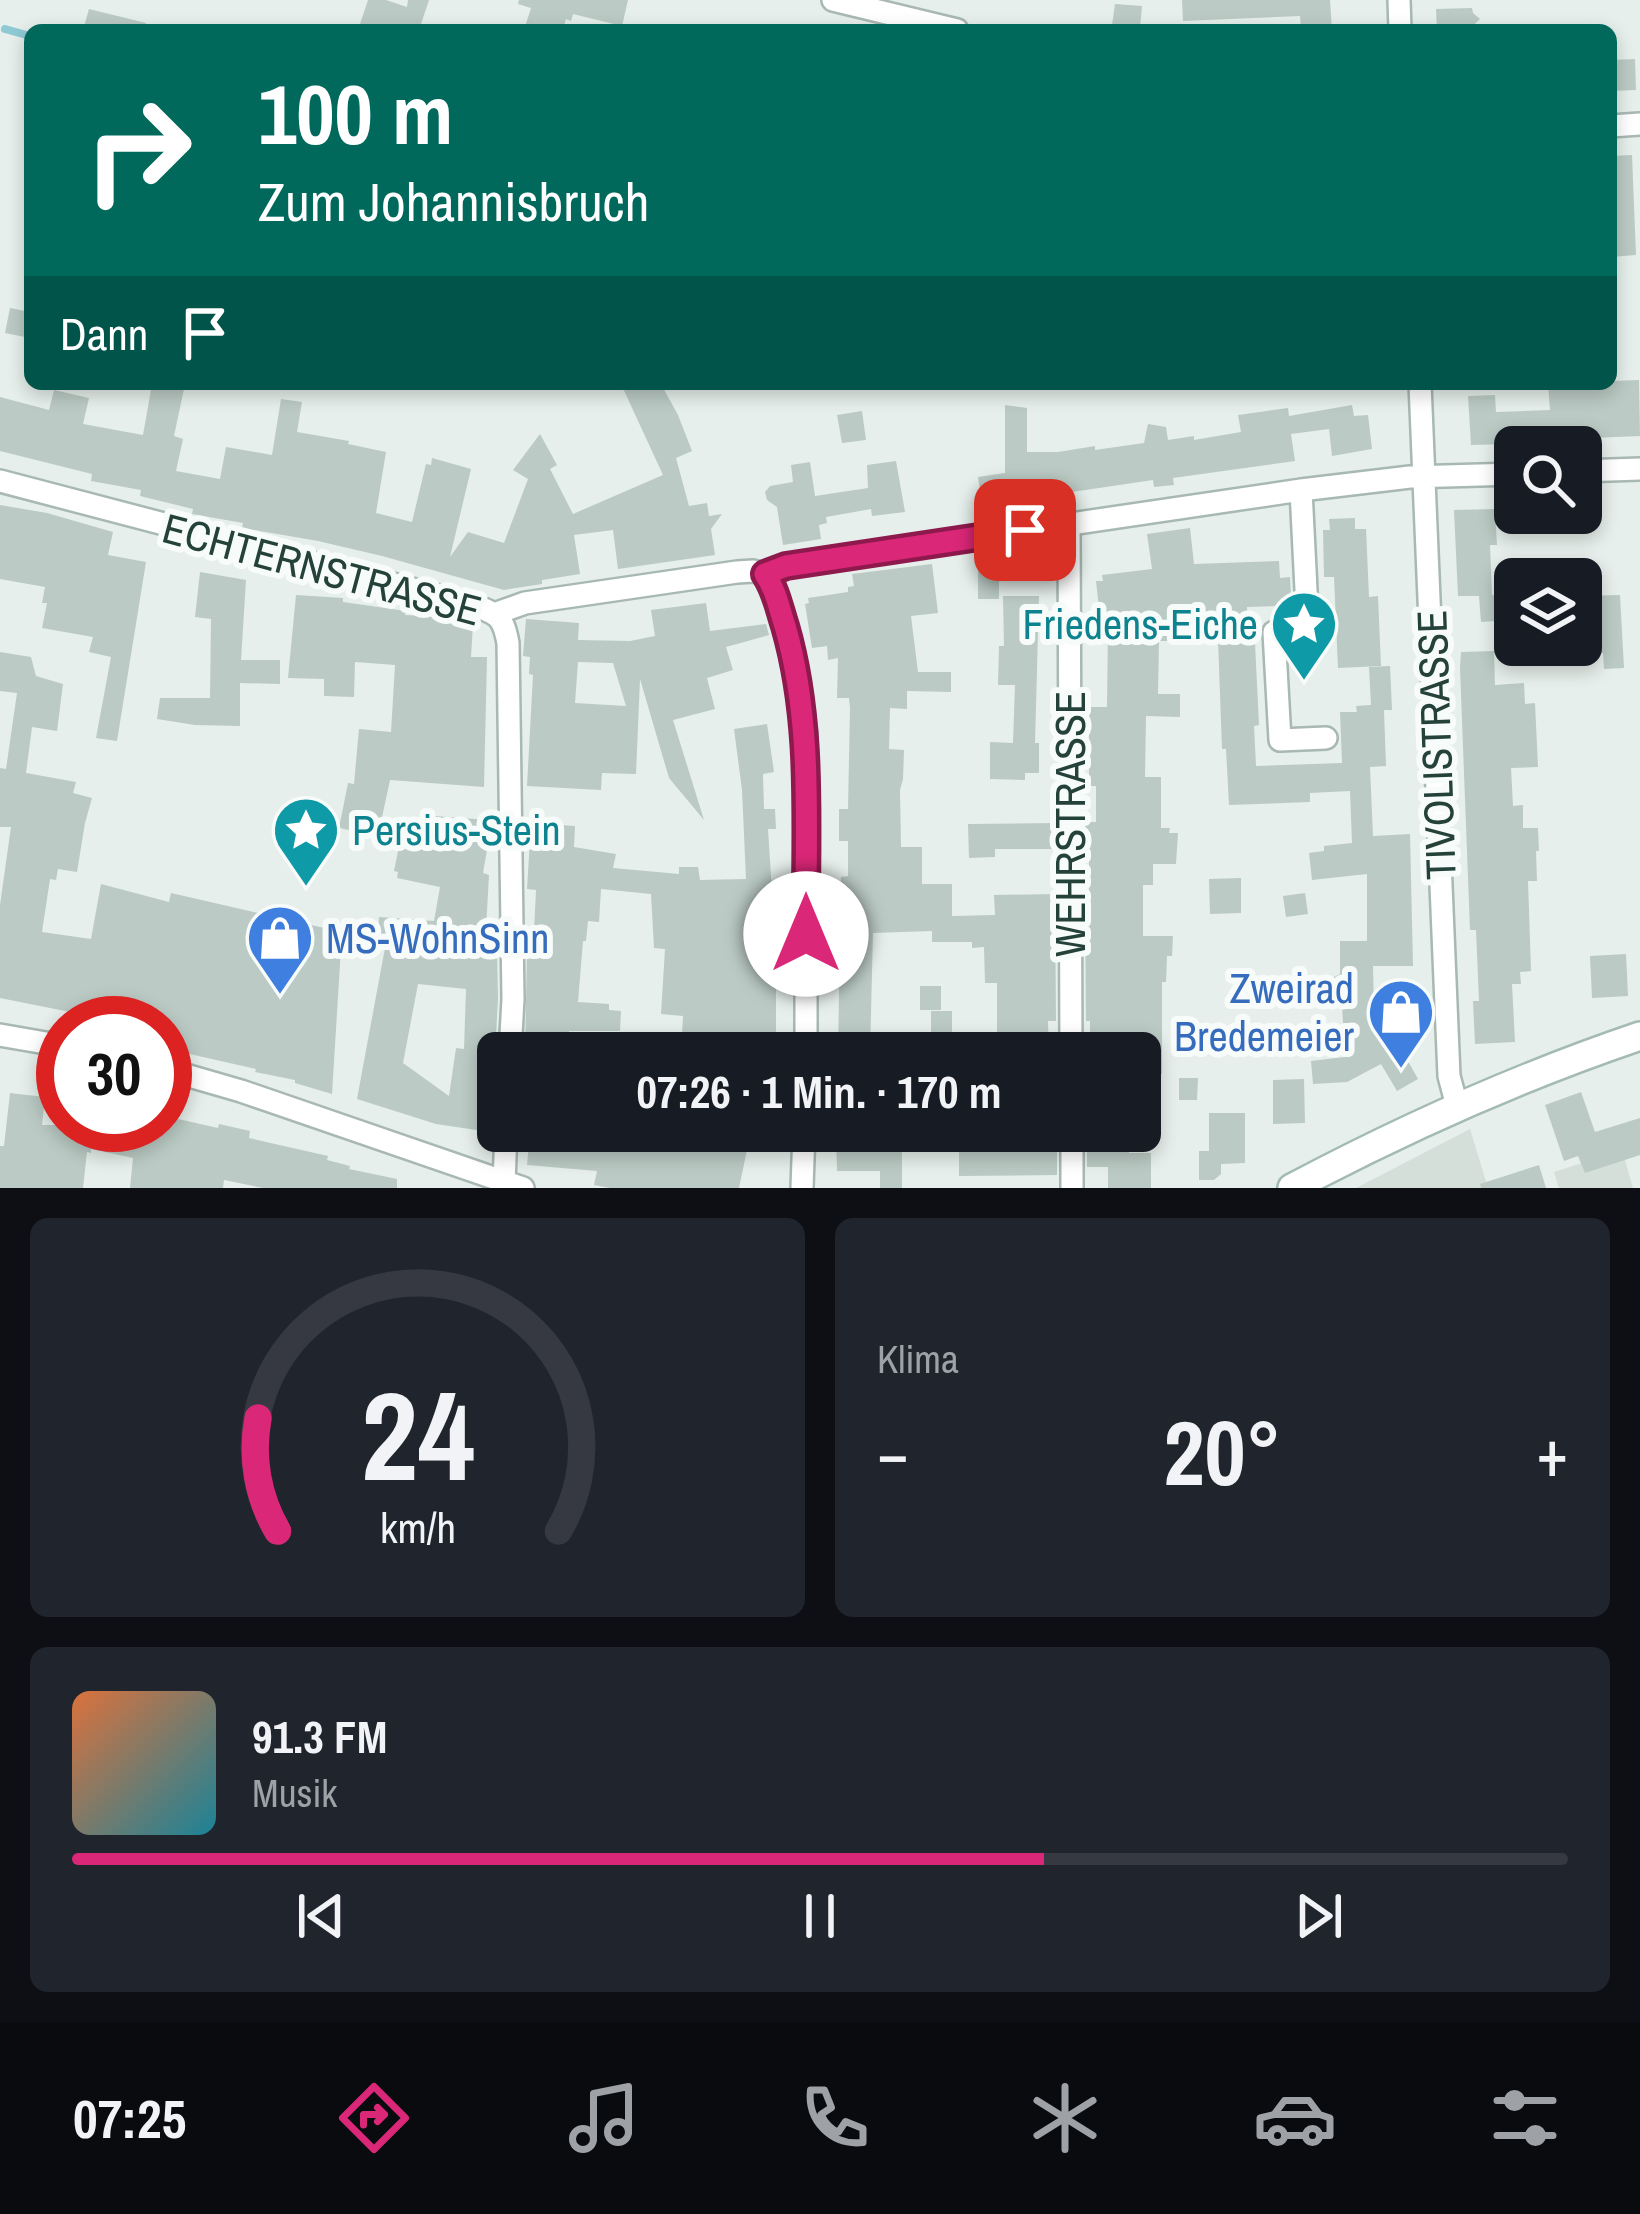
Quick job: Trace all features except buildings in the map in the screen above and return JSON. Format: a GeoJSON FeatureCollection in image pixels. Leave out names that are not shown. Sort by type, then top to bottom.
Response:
{"type":"FeatureCollection","features":[{"type":"Feature","properties":{"kind":"street"},"geometry":{"type":"LineString","coordinates":[[833,0],[870,20],[905,24]]}},
{"type":"Feature","properties":{"kind":"street","name":"TIVOLISTRASSE"},"geometry":{"type":"LineString","coordinates":[[1420,390],[1449,1076],[1456,1106]]}},
{"type":"Feature","properties":{"kind":"street"},"geometry":{"type":"LineString","coordinates":[[1602,471],[1640,470]]}},
{"type":"Feature","properties":{"kind":"street"},"geometry":{"type":"LineString","coordinates":[[497,613],[525,603],[737,572],[765,574],[786,566],[1301,490],[1494,475]]}},
{"type":"Feature","properties":{"kind":"street","name":"ECHTERNSTRASSE"},"geometry":{"type":"LineString","coordinates":[[0,481],[497,613],[508,643],[511,1032]]}},
{"type":"Feature","properties":{"kind":"street"},"geometry":{"type":"LineString","coordinates":[[1301,490],[1308,630],[1274,632],[1280,740],[1326,738]]}},
{"type":"Feature","properties":{"kind":"street","name":"WEHRSTRASSE"},"geometry":{"type":"LineString","coordinates":[[1069,524],[1072,1032]]}},
{"type":"Feature","properties":{"kind":"street"},"geometry":{"type":"LineString","coordinates":[[765,574],[794,657],[806,735],[806,1032]]}},
{"type":"Feature","properties":{"kind":"street"},"geometry":{"type":"LineString","coordinates":[[0,1035],[36,1041]]}},
{"type":"Feature","properties":{"kind":"street"},"geometry":{"type":"LineString","coordinates":[[1292,1188],[1456,1106],[1640,1036]]}},
{"type":"Feature","properties":{"kind":"street"},"geometry":{"type":"LineString","coordinates":[[192,1077],[513,1185],[509,1152]]}},
{"type":"Feature","properties":{"kind":"street"},"geometry":{"type":"LineString","coordinates":[[802,1188],[804,1152]]}},
{"type":"Feature","properties":{"kind":"street"},"geometry":{"type":"LineString","coordinates":[[1072,1152],[1072,1188]]}},
{"type":"Feature","properties":{"kind":"shaded area"},"geometry":{"type":"Polygon","coordinates":[[[1470,1129],[1488,1188],[1356,1188],[1470,1129]]]}},
{"type":"Feature","properties":{"kind":"shaded area"},"geometry":{"type":"Polygon","coordinates":[[[1622,1150],[1633,1188],[1559,1188],[1554,1172],[1622,1150]]]}},
{"type":"Feature","properties":{"kind":"waterway"},"geometry":{"type":"LineString","coordinates":[[5,29],[24,34]]}},
{"type":"Feature","properties":{"kind":"place","name":"Friedens-Eiche"},"geometry":{"type":"Point","coordinates":[1304,683]}},
{"type":"Feature","properties":{"kind":"place","name":"Persius-Stein"},"geometry":{"type":"Point","coordinates":[306,889]}},
{"type":"Feature","properties":{"kind":"place","name":"MS-WohnSinn"},"geometry":{"type":"Point","coordinates":[280,997]}},
{"type":"Feature","properties":{"kind":"place","name":"Zweirad Bredemeier"},"geometry":{"type":"Point","coordinates":[1401,1071]}},
{"type":"Feature","properties":{"kind":"route"},"geometry":{"type":"LineString","coordinates":[[806,934],[806,735],[794,657],[765,574],[786,566],[1025,530]]}}]}
